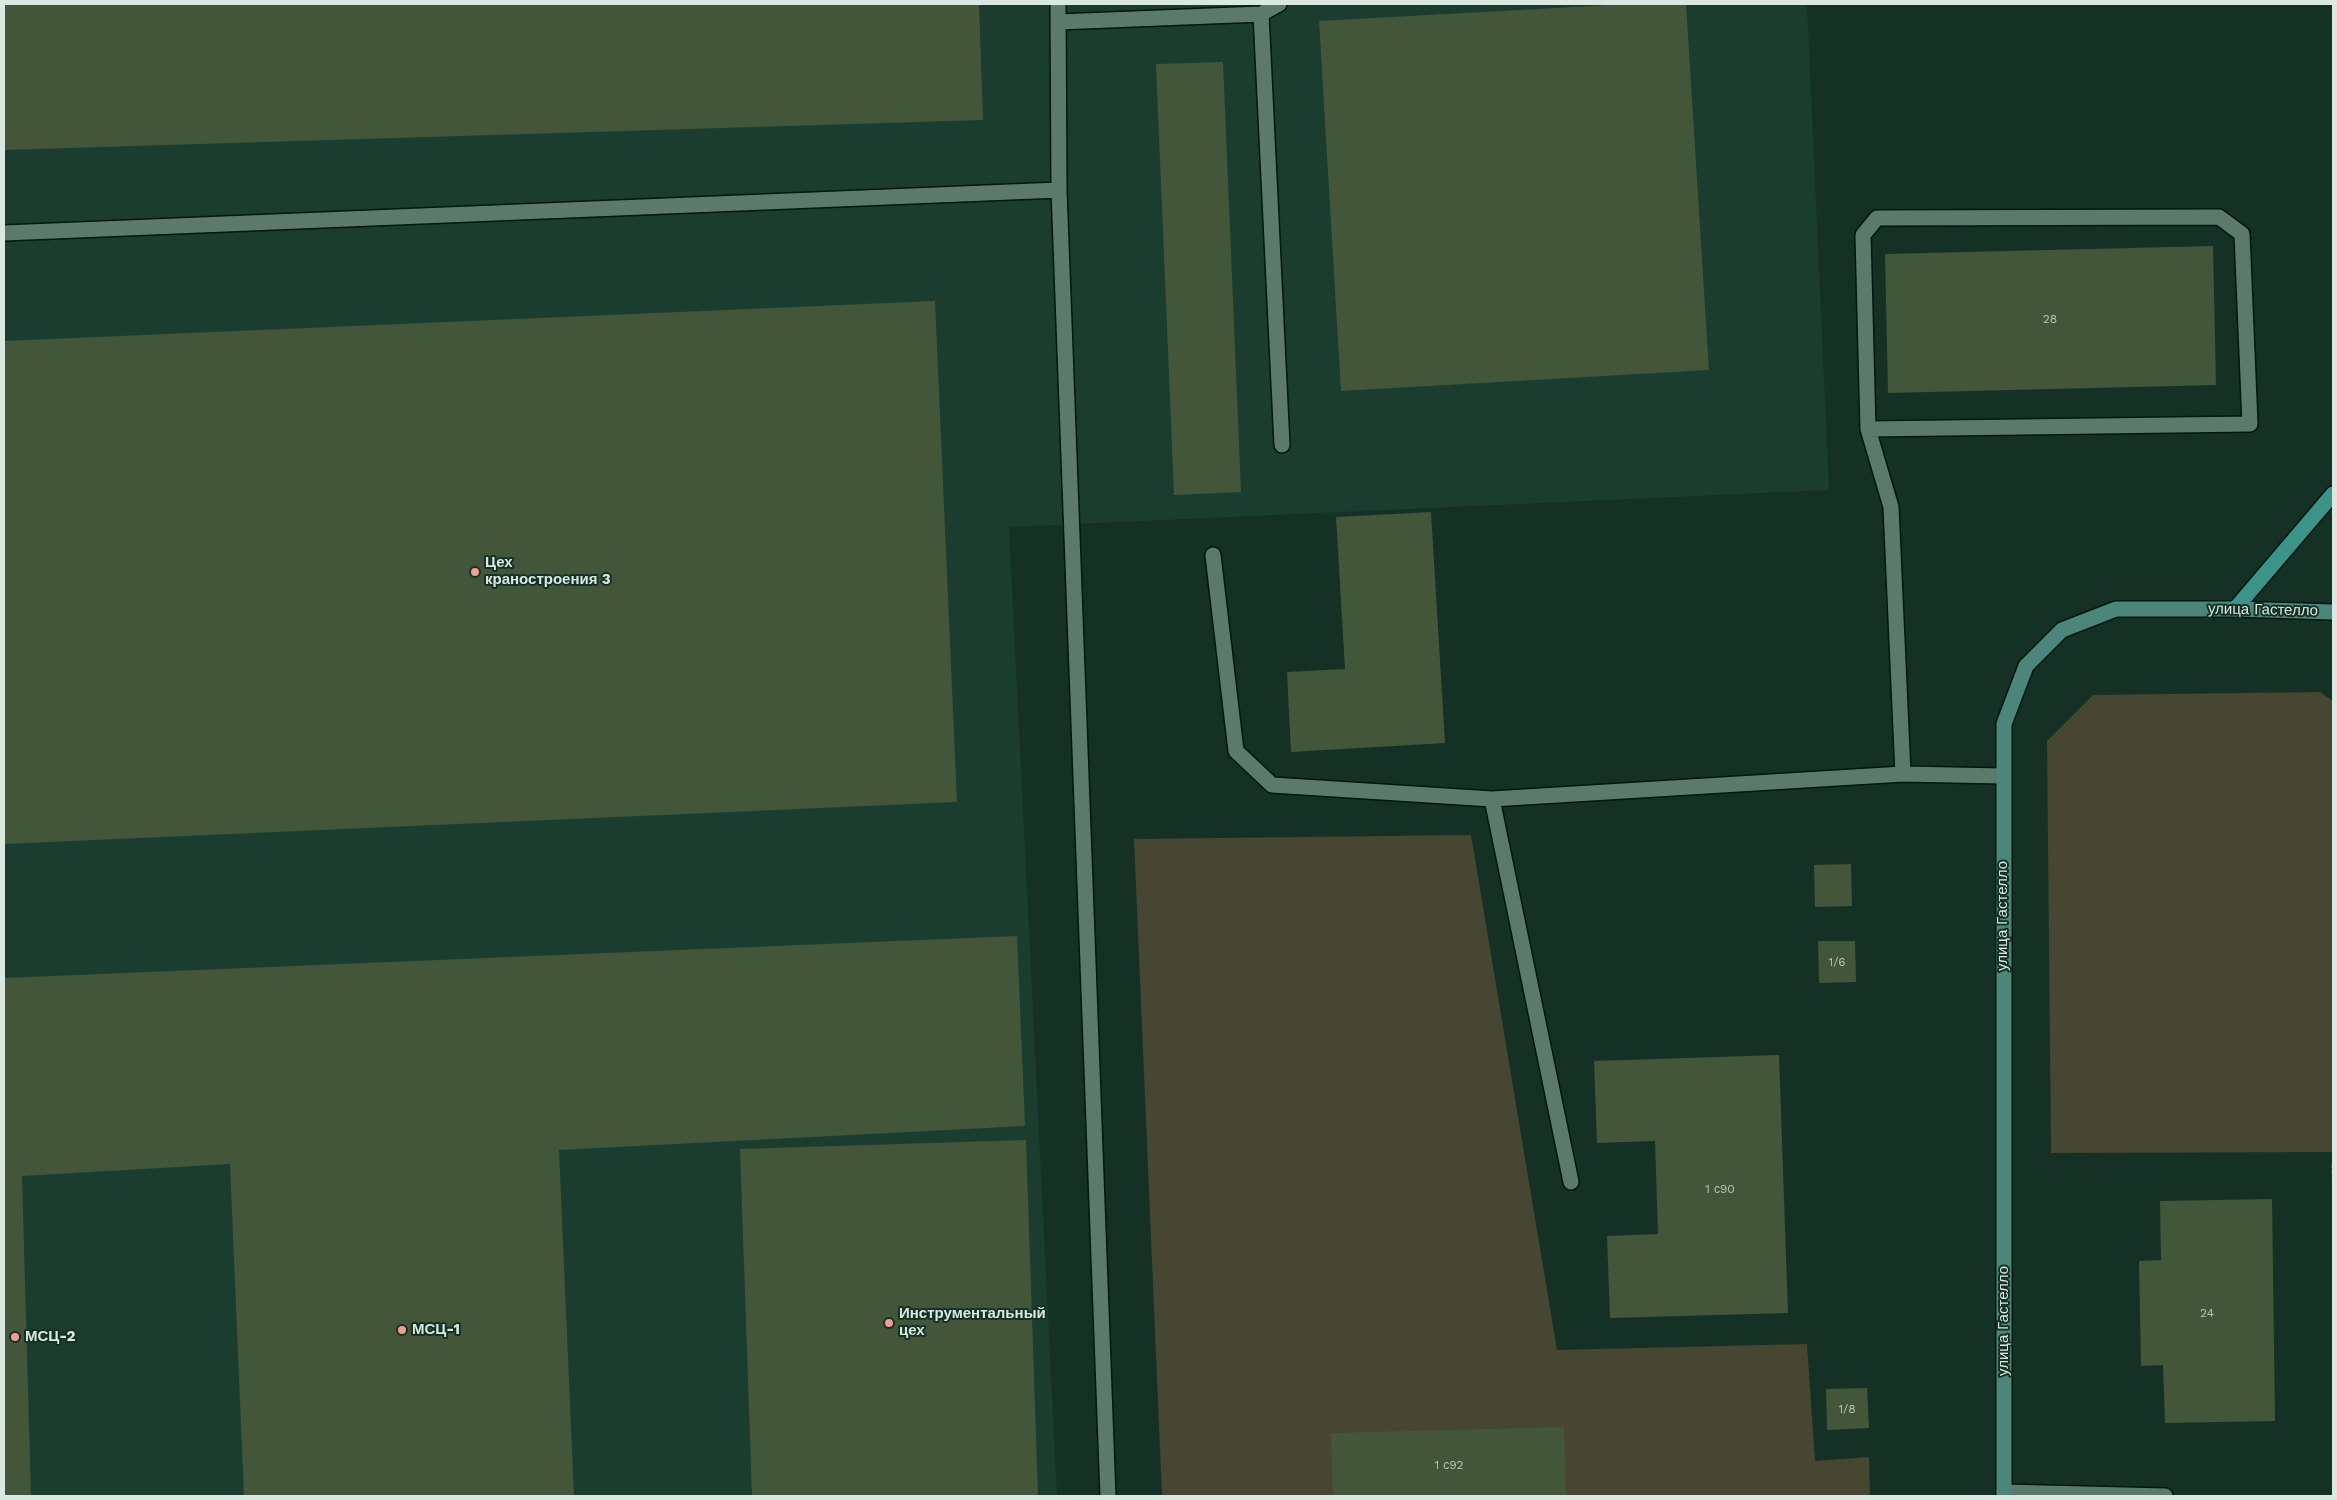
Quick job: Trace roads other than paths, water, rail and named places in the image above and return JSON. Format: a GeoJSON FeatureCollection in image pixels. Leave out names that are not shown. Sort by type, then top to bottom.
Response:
{"type":"FeatureCollection","features":[{"type":"Feature","properties":{"kind":"main road"},"geometry":{"type":"LineString","coordinates":[[2234,609],[2333,494]]}},
{"type":"Feature","properties":{"kind":"main road","name":"улица Гастелло"},"geometry":{"type":"LineString","coordinates":[[2004,1494],[2004,724],[2026,666],[2062,630],[2116,609],[2234,609],[2333,612]]}},
{"type":"Feature","properties":{"kind":"lane"},"geometry":{"type":"LineString","coordinates":[[1058,4],[1059,190],[1108,1496]]}},
{"type":"Feature","properties":{"kind":"lane"},"geometry":{"type":"LineString","coordinates":[[1058,22],[1261,14],[1279,4]]}},
{"type":"Feature","properties":{"kind":"lane"},"geometry":{"type":"LineString","coordinates":[[1261,14],[1282,445]]}},
{"type":"Feature","properties":{"kind":"lane"},"geometry":{"type":"LineString","coordinates":[[4,233],[1059,190]]}},
{"type":"Feature","properties":{"kind":"lane"},"geometry":{"type":"LineString","coordinates":[[1868,429],[2250,424],[2242,234],[2219,217],[1877,218],[1863,235],[1868,429],[1891,507],[1903,774]]}},
{"type":"Feature","properties":{"kind":"lane"},"geometry":{"type":"LineString","coordinates":[[1213,555],[1236,751],[1272,785],[1492,799],[1903,774],[2003,776]]}},
{"type":"Feature","properties":{"kind":"lane"},"geometry":{"type":"LineString","coordinates":[[1492,799],[1571,1182]]}},
{"type":"Feature","properties":{"kind":"lane"},"geometry":{"type":"LineString","coordinates":[[2004,1494],[2165,1496]]}},
{"type":"Feature","properties":{"kind":"place","name":"Цех краностроения 3"},"geometry":{"type":"Point","coordinates":[475,572]}},
{"type":"Feature","properties":{"kind":"place","name":"Инструментальный цех"},"geometry":{"type":"Point","coordinates":[889,1323]}},
{"type":"Feature","properties":{"kind":"place","name":"МСЦ-1"},"geometry":{"type":"Point","coordinates":[402,1330]}},
{"type":"Feature","properties":{"kind":"place","name":"МСЦ-2"},"geometry":{"type":"Point","coordinates":[15,1337]}}]}
